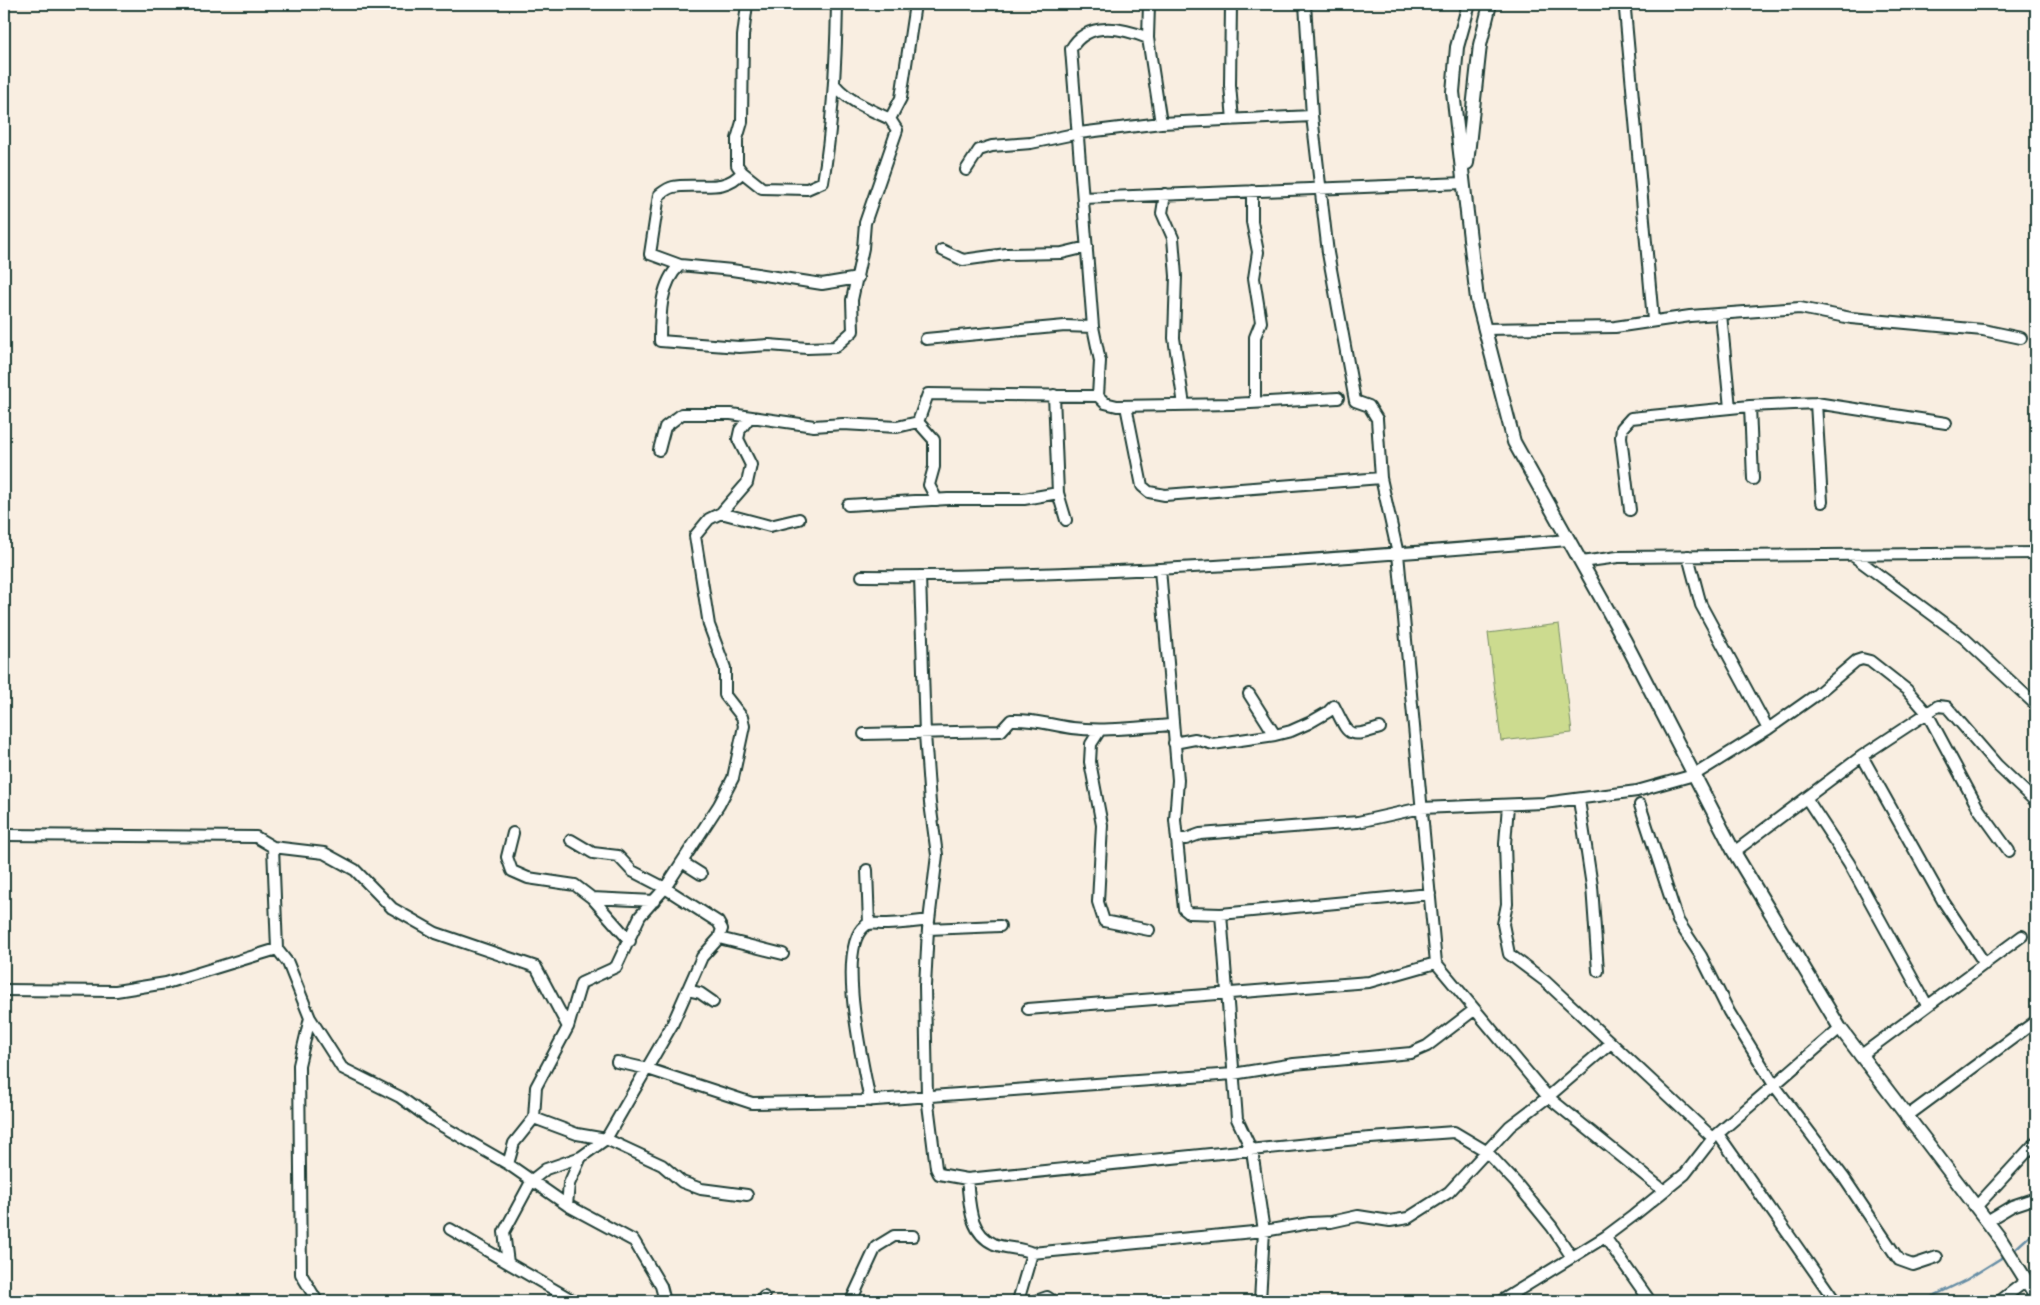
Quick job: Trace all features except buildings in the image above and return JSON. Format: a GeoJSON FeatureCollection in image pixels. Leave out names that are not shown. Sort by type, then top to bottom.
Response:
{"type":"FeatureCollection","features":[{"type":"Feature","properties":{"kind":"street"},"geometry":{"type":"LineString","coordinates":[[747,4],[743,36],[742,122],[737,139],[737,165],[742,172],[762,188],[807,189],[823,182],[830,144],[835,85],[837,4]]}},
{"type":"Feature","properties":{"kind":"street"},"geometry":{"type":"LineString","coordinates":[[890,119],[901,98],[915,4]]}},
{"type":"Feature","properties":{"kind":"street"},"geometry":{"type":"LineString","coordinates":[[1149,4],[1148,38],[1161,123]]}},
{"type":"Feature","properties":{"kind":"street"},"geometry":{"type":"LineString","coordinates":[[1231,4],[1230,78],[1233,120]]}},
{"type":"Feature","properties":{"kind":"street"},"geometry":{"type":"LineString","coordinates":[[1305,4],[1312,116],[1322,188],[1331,278],[1355,401],[1369,406],[1377,419],[1381,478],[1398,554],[1436,963],[1548,1097],[1663,1190]]}},
{"type":"Feature","properties":{"kind":"street"},"geometry":{"type":"LineString","coordinates":[[1469,4],[1457,46],[1453,92],[1476,290],[1484,329],[1514,442],[1625,641],[1734,852],[1840,1028],[1906,1118],[1987,1221],[2017,1263],[2036,1296]]}},
{"type":"Feature","properties":{"kind":"street"},"geometry":{"type":"LineString","coordinates":[[1464,183],[1480,45],[1490,4]]}},
{"type":"Feature","properties":{"kind":"street"},"geometry":{"type":"LineString","coordinates":[[1625,10],[1653,320]]}},
{"type":"Feature","properties":{"kind":"street"},"geometry":{"type":"LineString","coordinates":[[1098,396],[1100,361],[1093,327],[1079,133],[1073,99],[1071,49],[1076,40],[1100,28],[1125,29],[1148,38]]}},
{"type":"Feature","properties":{"kind":"street"},"geometry":{"type":"LineString","coordinates":[[1457,46],[1480,45]]}},
{"type":"Feature","properties":{"kind":"street"},"geometry":{"type":"LineString","coordinates":[[680,265],[673,272],[664,294],[660,315],[660,341],[739,347],[770,345],[794,348],[835,347],[853,331],[852,300],[858,278],[865,223],[897,130],[890,119],[860,102],[844,97],[835,85]]}},
{"type":"Feature","properties":{"kind":"street"},"geometry":{"type":"LineString","coordinates":[[966,170],[979,150],[992,146],[1031,143],[1079,133],[1161,123],[1312,116]]}},
{"type":"Feature","properties":{"kind":"street"},"geometry":{"type":"LineString","coordinates":[[742,172],[736,180],[709,188],[672,187],[659,194],[650,254],[680,265],[732,270],[822,284],[858,278]]}},
{"type":"Feature","properties":{"kind":"street"},"geometry":{"type":"LineString","coordinates":[[1083,198],[1464,183]]}},
{"type":"Feature","properties":{"kind":"street"},"geometry":{"type":"LineString","coordinates":[[1252,191],[1252,222],[1258,252],[1254,278],[1261,322],[1255,337],[1255,402]]}},
{"type":"Feature","properties":{"kind":"street"},"geometry":{"type":"LineString","coordinates":[[1165,194],[1162,213],[1173,238],[1176,276],[1174,338],[1184,405]]}},
{"type":"Feature","properties":{"kind":"street"},"geometry":{"type":"LineString","coordinates":[[942,250],[963,260],[1006,254],[1062,253],[1087,247]]}},
{"type":"Feature","properties":{"kind":"street"},"geometry":{"type":"LineString","coordinates":[[1484,329],[1615,327],[1653,320],[1800,308],[1851,318],[1983,330],[2021,338]]}},
{"type":"Feature","properties":{"kind":"street"},"geometry":{"type":"LineString","coordinates":[[1721,314],[1730,408]]}},
{"type":"Feature","properties":{"kind":"street"},"geometry":{"type":"LineString","coordinates":[[926,339],[1065,326],[1093,327]]}},
{"type":"Feature","properties":{"kind":"street"},"geometry":{"type":"LineString","coordinates":[[918,422],[928,394],[1098,396],[1105,403],[1126,406],[1338,398]]}},
{"type":"Feature","properties":{"kind":"street"},"geometry":{"type":"LineString","coordinates":[[1054,394],[1058,493],[1066,520]]}},
{"type":"Feature","properties":{"kind":"street"},"geometry":{"type":"LineString","coordinates":[[1630,510],[1621,437],[1625,422],[1631,418],[1750,406],[1816,403],[1946,423]]}},
{"type":"Feature","properties":{"kind":"street"},"geometry":{"type":"LineString","coordinates":[[1816,403],[1822,502]]}},
{"type":"Feature","properties":{"kind":"street"},"geometry":{"type":"LineString","coordinates":[[1126,406],[1142,486],[1149,492],[1165,495],[1381,478]]}},
{"type":"Feature","properties":{"kind":"street"},"geometry":{"type":"LineString","coordinates":[[1750,406],[1753,479]]}},
{"type":"Feature","properties":{"kind":"street"},"geometry":{"type":"LineString","coordinates":[[659,450],[665,428],[682,414],[730,414],[814,426],[843,424],[898,427],[918,422]]}},
{"type":"Feature","properties":{"kind":"street"},"geometry":{"type":"LineString","coordinates":[[508,1164],[514,1143],[534,1118],[536,1087],[568,1027],[581,983],[616,967],[640,916],[665,888],[719,805],[732,778],[744,726],[742,717],[724,695],[725,668],[709,625],[695,536],[709,519],[721,513],[747,483],[751,465],[738,439],[740,430],[750,417]]}},
{"type":"Feature","properties":{"kind":"street"},"geometry":{"type":"LineString","coordinates":[[918,422],[934,440],[934,467],[929,485],[937,500]]}},
{"type":"Feature","properties":{"kind":"street"},"geometry":{"type":"LineString","coordinates":[[848,505],[937,500],[1024,499],[1058,493]]}},
{"type":"Feature","properties":{"kind":"street"},"geometry":{"type":"LineString","coordinates":[[721,513],[770,526],[800,519]]}},
{"type":"Feature","properties":{"kind":"street"},"geometry":{"type":"LineString","coordinates":[[862,576],[1160,569],[1398,554],[1568,540]]}},
{"type":"Feature","properties":{"kind":"street"},"geometry":{"type":"LineString","coordinates":[[1581,562],[1618,557],[2036,553]]}},
{"type":"Feature","properties":{"kind":"street"},"geometry":{"type":"LineString","coordinates":[[1852,555],[1964,638],[2036,705]]}},
{"type":"Feature","properties":{"kind":"street"},"geometry":{"type":"LineString","coordinates":[[1688,556],[1701,605],[1768,729]]}},
{"type":"Feature","properties":{"kind":"street"},"geometry":{"type":"LineString","coordinates":[[1160,569],[1178,780],[1175,820],[1184,909],[1189,913],[1221,914],[1430,894]]}},
{"type":"Feature","properties":{"kind":"street"},"geometry":{"type":"LineString","coordinates":[[920,576],[925,734],[930,803],[937,855],[928,924],[924,986],[927,1096],[936,1168],[939,1174],[966,1178],[1454,1132],[1486,1151],[1516,1183],[1552,1227],[1571,1256]]}},
{"type":"Feature","properties":{"kind":"street"},"geometry":{"type":"LineString","coordinates":[[1176,839],[1186,839],[1200,834],[1254,832],[1358,822],[1421,808],[1579,800],[1637,791],[1694,775],[1768,729],[1816,695],[1856,661],[1862,659],[1870,661],[1907,690],[1927,713],[1978,808],[2009,851]]}},
{"type":"Feature","properties":{"kind":"street"},"geometry":{"type":"LineString","coordinates":[[1248,694],[1275,735]]}},
{"type":"Feature","properties":{"kind":"street"},"geometry":{"type":"LineString","coordinates":[[1174,743],[1196,739],[1214,744],[1275,735],[1310,723],[1334,706],[1342,726],[1352,733],[1362,734],[1380,728]]}},
{"type":"Feature","properties":{"kind":"street"},"geometry":{"type":"LineString","coordinates":[[1734,852],[1862,756],[1938,706],[1947,707],[1997,765],[2036,802]]}},
{"type":"Feature","properties":{"kind":"street"},"geometry":{"type":"LineString","coordinates":[[864,734],[1001,731],[1011,720],[1026,719],[1071,728],[1100,730],[1172,725]]}},
{"type":"Feature","properties":{"kind":"street"},"geometry":{"type":"LineString","coordinates":[[1100,730],[1091,744],[1090,762],[1102,825],[1098,902],[1104,921],[1149,930]]}},
{"type":"Feature","properties":{"kind":"street"},"geometry":{"type":"LineString","coordinates":[[1862,756],[1943,901],[1984,964]]}},
{"type":"Feature","properties":{"kind":"street"},"geometry":{"type":"LineString","coordinates":[[1807,799],[1850,863],[1927,1006]]}},
{"type":"Feature","properties":{"kind":"street"},"geometry":{"type":"LineString","coordinates":[[1579,800],[1591,876],[1598,971]]}},
{"type":"Feature","properties":{"kind":"street"},"geometry":{"type":"LineString","coordinates":[[1508,805],[1505,844],[1507,904],[1504,924],[1509,954],[1546,981],[1611,1043],[1716,1136],[1835,1301]]}},
{"type":"Feature","properties":{"kind":"street"},"geometry":{"type":"LineString","coordinates":[[1640,806],[1678,920],[1701,956],[1729,1012],[1774,1085],[1844,1178],[1899,1260],[1913,1265],[1937,1257]]}},
{"type":"Feature","properties":{"kind":"street"},"geometry":{"type":"LineString","coordinates":[[513,833],[507,858],[512,872],[528,878],[575,885],[592,898],[630,940]]}},
{"type":"Feature","properties":{"kind":"street"},"geometry":{"type":"LineString","coordinates":[[4,835],[256,837],[273,846],[324,853],[355,870],[392,908],[436,933],[536,967],[568,1027]]}},
{"type":"Feature","properties":{"kind":"street"},"geometry":{"type":"LineString","coordinates":[[508,1263],[504,1232],[532,1180],[546,1169],[581,1157],[606,1139],[672,1025],[702,956],[719,938],[722,929],[718,922],[665,888],[632,871],[618,856],[593,853],[571,840]]}},
{"type":"Feature","properties":{"kind":"street"},"geometry":{"type":"LineString","coordinates":[[273,846],[277,949],[288,963],[310,1018],[342,1068],[400,1096],[430,1119],[508,1164],[567,1205],[634,1241],[662,1286],[664,1301]]}},
{"type":"Feature","properties":{"kind":"street"},"geometry":{"type":"LineString","coordinates":[[682,862],[701,874]]}},
{"type":"Feature","properties":{"kind":"street"},"geometry":{"type":"LineString","coordinates":[[867,870],[869,924]]}},
{"type":"Feature","properties":{"kind":"street"},"geometry":{"type":"LineString","coordinates":[[592,898],[654,901]]}},
{"type":"Feature","properties":{"kind":"street"},"geometry":{"type":"LineString","coordinates":[[1221,914],[1238,1119],[1252,1151],[1264,1231],[1260,1301]]}},
{"type":"Feature","properties":{"kind":"street"},"geometry":{"type":"LineString","coordinates":[[870,1101],[851,998],[856,940],[864,926],[869,924],[928,924],[1000,926]]}},
{"type":"Feature","properties":{"kind":"street"},"geometry":{"type":"LineString","coordinates":[[1860,1056],[2022,936]]}},
{"type":"Feature","properties":{"kind":"street"},"geometry":{"type":"LineString","coordinates":[[719,938],[784,954]]}},
{"type":"Feature","properties":{"kind":"street"},"geometry":{"type":"LineString","coordinates":[[4,990],[124,990],[166,983],[277,949]]}},
{"type":"Feature","properties":{"kind":"street"},"geometry":{"type":"LineString","coordinates":[[1028,1009],[1369,982],[1436,963]]}},
{"type":"Feature","properties":{"kind":"street"},"geometry":{"type":"LineString","coordinates":[[687,990],[700,993],[713,1002]]}},
{"type":"Feature","properties":{"kind":"street"},"geometry":{"type":"LineString","coordinates":[[617,1062],[648,1069],[752,1103],[870,1101],[1233,1074],[1294,1064],[1410,1053],[1427,1046],[1474,1010]]}},
{"type":"Feature","properties":{"kind":"street"},"geometry":{"type":"LineString","coordinates":[[310,1018],[299,1065],[301,1274],[317,1301]]}},
{"type":"Feature","properties":{"kind":"street"},"geometry":{"type":"LineString","coordinates":[[1906,1118],[2036,1021]]}},
{"type":"Feature","properties":{"kind":"street"},"geometry":{"type":"LineString","coordinates":[[1506,1300],[1571,1256],[1605,1237],[1685,1174],[1716,1136],[1840,1028]]}},
{"type":"Feature","properties":{"kind":"street"},"geometry":{"type":"LineString","coordinates":[[966,1178],[972,1223],[978,1231],[995,1244],[1022,1248],[1032,1253],[1264,1231],[1310,1222],[1330,1222],[1358,1216],[1390,1221],[1408,1218],[1449,1192],[1510,1126],[1548,1097],[1611,1043]]}},
{"type":"Feature","properties":{"kind":"street"},"geometry":{"type":"LineString","coordinates":[[534,1118],[577,1134],[606,1139],[662,1165],[682,1182],[707,1190],[747,1195]]}},
{"type":"Feature","properties":{"kind":"street"},"geometry":{"type":"LineString","coordinates":[[1976,1207],[2036,1142]]}},
{"type":"Feature","properties":{"kind":"street"},"geometry":{"type":"LineString","coordinates":[[567,1205],[569,1184],[581,1157]]}},
{"type":"Feature","properties":{"kind":"street"},"geometry":{"type":"LineString","coordinates":[[1987,1221],[2012,1206],[2036,1198]]}},
{"type":"Feature","properties":{"kind":"street"},"geometry":{"type":"LineString","coordinates":[[450,1229],[574,1301]]}},
{"type":"Feature","properties":{"kind":"street"},"geometry":{"type":"LineString","coordinates":[[851,1301],[876,1246],[894,1236],[913,1236]]}},
{"type":"Feature","properties":{"kind":"street"},"geometry":{"type":"LineString","coordinates":[[1605,1237],[1650,1301]]}},
{"type":"Feature","properties":{"kind":"street"},"geometry":{"type":"LineString","coordinates":[[1018,1301],[1032,1253]]}},
{"type":"Feature","properties":{"kind":"street"},"geometry":{"type":"LineString","coordinates":[[2000,1301],[2028,1280]]}},
{"type":"Feature","properties":{"kind":"street"},"geometry":{"type":"LineString","coordinates":[[1036,1301],[1047,1297],[1053,1301]]}},
{"type":"Feature","properties":{"kind":"green space"},"geometry":{"type":"Polygon","coordinates":[[[1559,624],[1572,733],[1501,741],[1488,633],[1559,624]]]}},
{"type":"Feature","properties":{"kind":"waterway"},"geometry":{"type":"LineString","coordinates":[[2013,1251],[2036,1230]]}},
{"type":"Feature","properties":{"kind":"waterway"},"geometry":{"type":"LineString","coordinates":[[1923,1301],[1966,1280],[2006,1255]]}}]}
